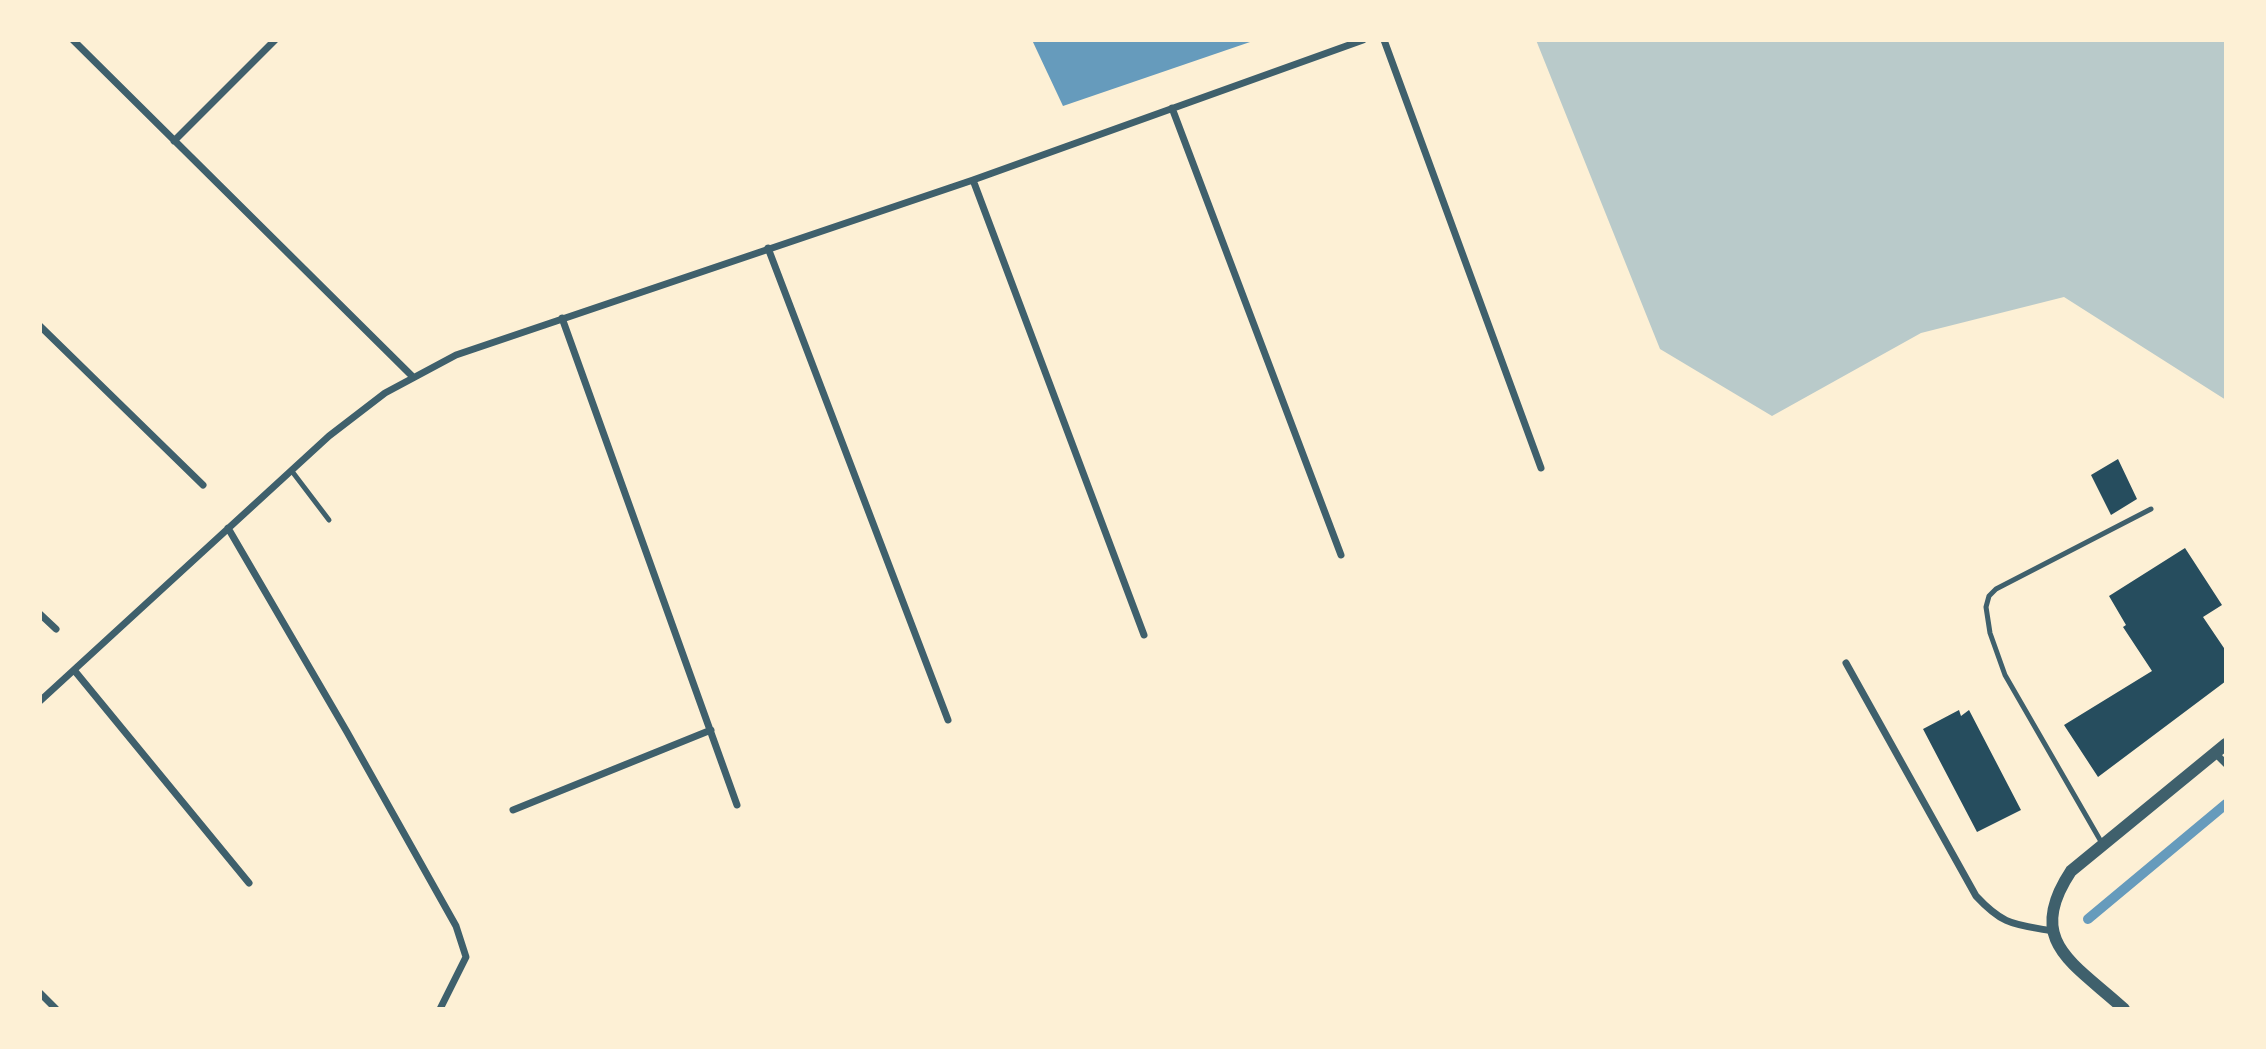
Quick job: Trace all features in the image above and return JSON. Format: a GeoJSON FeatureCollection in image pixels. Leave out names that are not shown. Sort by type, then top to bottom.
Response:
{"type":"FeatureCollection","features":[{"type":"Feature","properties":{"kind":"street"},"geometry":{"type":"LineString","coordinates":[[73,40],[413,377]]}},
{"type":"Feature","properties":{"kind":"street"},"geometry":{"type":"LineString","coordinates":[[174,141],[275,40]]}},
{"type":"Feature","properties":{"kind":"street"},"geometry":{"type":"LineString","coordinates":[[40,701],[347,421],[385,393],[456,355],[973,180],[1363,40]]}},
{"type":"Feature","properties":{"kind":"street"},"geometry":{"type":"LineString","coordinates":[[1384,40],[1541,468]]}},
{"type":"Feature","properties":{"kind":"street"},"geometry":{"type":"LineString","coordinates":[[1172,108],[1341,555]]}},
{"type":"Feature","properties":{"kind":"street"},"geometry":{"type":"LineString","coordinates":[[973,180],[1144,635]]}},
{"type":"Feature","properties":{"kind":"street"},"geometry":{"type":"LineString","coordinates":[[768,248],[948,720]]}},
{"type":"Feature","properties":{"kind":"street"},"geometry":{"type":"LineString","coordinates":[[562,318],[737,805]]}},
{"type":"Feature","properties":{"kind":"street"},"geometry":{"type":"LineString","coordinates":[[40,326],[203,485]]}},
{"type":"Feature","properties":{"kind":"street"},"geometry":{"type":"LineString","coordinates":[[228,528],[300,649],[456,926],[466,957],[440,1009]]}},
{"type":"Feature","properties":{"kind":"street"},"geometry":{"type":"LineString","coordinates":[[40,614],[56,629]]}},
{"type":"Feature","properties":{"kind":"street"},"geometry":{"type":"LineString","coordinates":[[1846,663],[1976,896],[1994,916],[2013,924],[2052,932]]}},
{"type":"Feature","properties":{"kind":"street"},"geometry":{"type":"LineString","coordinates":[[74,670],[249,883]]}},
{"type":"Feature","properties":{"kind":"street"},"geometry":{"type":"LineString","coordinates":[[513,810],[711,730]]}},
{"type":"Feature","properties":{"kind":"street"},"geometry":{"type":"LineString","coordinates":[[2124,1009],[2059,949],[2052,932],[2050,914],[2057,892],[2071,871],[2220,749],[2226,764]]}},
{"type":"Feature","properties":{"kind":"street"},"geometry":{"type":"LineString","coordinates":[[40,993],[56,1009]]}},
{"type":"Feature","properties":{"kind":"lane"},"geometry":{"type":"LineString","coordinates":[[291,470],[329,520]]}},
{"type":"Feature","properties":{"kind":"lane"},"geometry":{"type":"LineString","coordinates":[[2103,845],[2005,675],[1990,634],[1986,607],[1989,596],[1996,589],[2151,509]]}},
{"type":"Feature","properties":{"kind":"shaded area"},"geometry":{"type":"Polygon","coordinates":[[[1536,40],[2226,40],[2226,400],[2064,297],[1921,333],[1772,416],[1660,349],[1536,40]]]}},
{"type":"Feature","properties":{"kind":"water"},"geometry":{"type":"Polygon","coordinates":[[[1032,40],[1253,40],[1253,41],[1063,106],[1032,40]]]}},
{"type":"Feature","properties":{"kind":"building"},"geometry":{"type":"Polygon","coordinates":[[[2118,459],[2137,499],[2111,515],[2091,475],[2118,459]]]}},
{"type":"Feature","properties":{"kind":"building"},"geometry":{"type":"Polygon","coordinates":[[[2185,548],[2222,605],[2203,617],[2226,651],[2226,681],[2098,777],[2064,725],[2152,671],[2123,627],[2126,625],[2109,596],[2185,548]]]}},
{"type":"Feature","properties":{"kind":"building"},"geometry":{"type":"Polygon","coordinates":[[[1959,710],[1961,716],[1969,710],[2021,810],[1977,832],[1923,729],[1959,710]]]}},
{"type":"Feature","properties":{"kind":"waterway"},"geometry":{"type":"LineString","coordinates":[[2088,919],[2226,804]]}}]}
